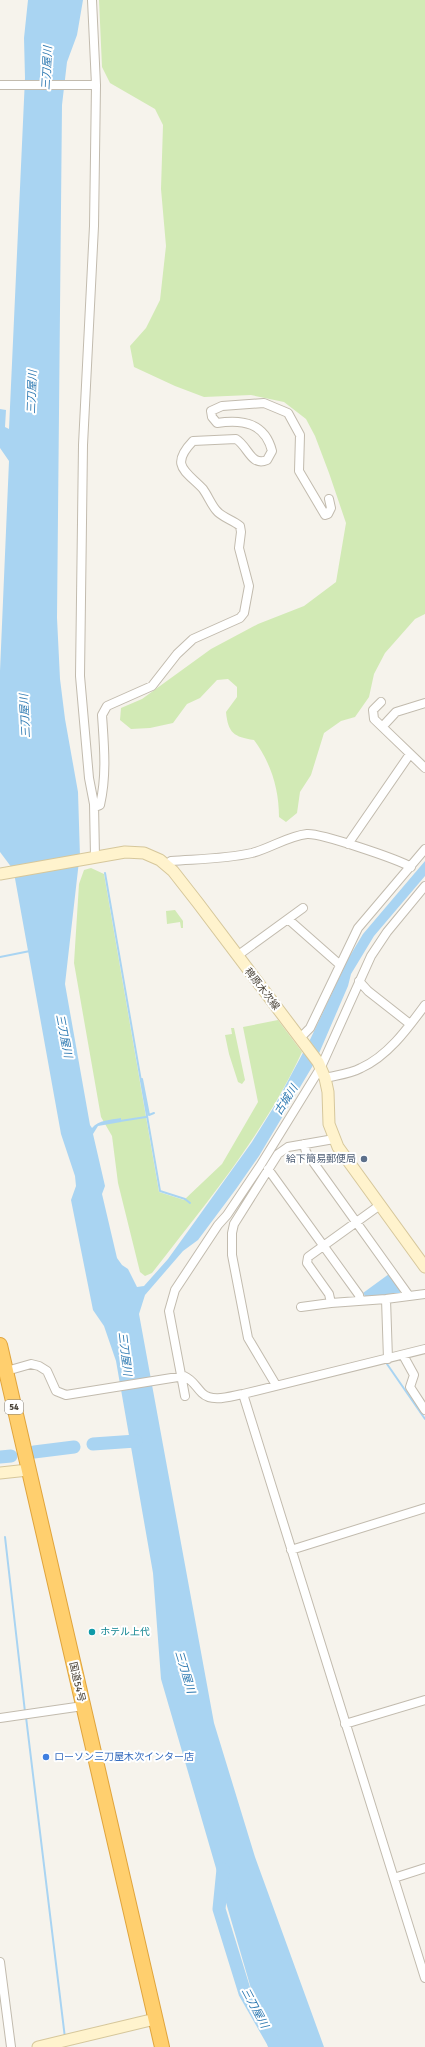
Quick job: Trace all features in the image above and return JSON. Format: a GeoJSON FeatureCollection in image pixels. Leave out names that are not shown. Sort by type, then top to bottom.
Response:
{"type":"FeatureCollection","features":[{"type":"Feature","properties":{"kind":"highway","name":"国道54号"},"geometry":{"type":"LineString","coordinates":[[0,1345],[3,1372],[28,1470],[162,2047]]}},
{"type":"Feature","properties":{"kind":"highway","name":"国道54号"},"geometry":{"type":"LineString","coordinates":[[155,2019],[158,2047]]}},
{"type":"Feature","properties":{"kind":"main road","name":"稗原木次線"},"geometry":{"type":"LineString","coordinates":[[0,874],[92,857],[134,852],[152,856],[167,864],[303,1040],[319,1064],[325,1078],[328,1092],[329,1124],[334,1139],[425,1267]]}},
{"type":"Feature","properties":{"kind":"main road"},"geometry":{"type":"LineString","coordinates":[[0,1473],[28,1470]]}},
{"type":"Feature","properties":{"kind":"main road"},"geometry":{"type":"LineString","coordinates":[[38,2047],[155,2019]]}},
{"type":"Feature","properties":{"kind":"street"},"geometry":{"type":"LineString","coordinates":[[92,0],[94,85],[94,226],[83,445],[80,676],[89,778],[95,807],[92,857]]}},
{"type":"Feature","properties":{"kind":"street"},"geometry":{"type":"LineString","coordinates":[[0,86],[94,85]]}},
{"type":"Feature","properties":{"kind":"street"},"geometry":{"type":"LineString","coordinates":[[95,807],[100,805],[103,780],[105,745],[102,715],[107,706],[152,686],[177,654],[193,639],[240,618],[246,607],[249,586],[239,548],[241,532],[240,526],[216,511],[204,490],[182,470],[181,463],[193,441],[236,439],[246,447],[254,460],[258,462],[267,460],[272,451],[267,437],[260,429],[235,422],[217,423],[212,417],[211,411],[222,406],[264,403],[288,413],[300,434],[299,471],[325,515],[328,514],[331,508],[329,499]]}},
{"type":"Feature","properties":{"kind":"street"},"geometry":{"type":"LineString","coordinates":[[380,702],[372,714],[374,719],[425,768]]}},
{"type":"Feature","properties":{"kind":"street"},"geometry":{"type":"LineString","coordinates":[[383,726],[396,712],[425,703]]}},
{"type":"Feature","properties":{"kind":"street"},"geometry":{"type":"LineString","coordinates":[[348,844],[410,754]]}},
{"type":"Feature","properties":{"kind":"street"},"geometry":{"type":"LineString","coordinates":[[167,864],[171,861],[251,853],[300,835],[308,834],[318,835],[348,844],[411,867]]}},
{"type":"Feature","properties":{"kind":"street"},"geometry":{"type":"LineString","coordinates":[[303,1040],[358,928],[425,849]]}},
{"type":"Feature","properties":{"kind":"street"},"geometry":{"type":"LineString","coordinates":[[185,1396],[180,1376],[169,1311],[175,1290],[218,1225],[227,1215],[260,1166],[319,1064],[371,956],[387,932],[425,886]]}},
{"type":"Feature","properties":{"kind":"street"},"geometry":{"type":"LineString","coordinates":[[237,956],[303,908]]}},
{"type":"Feature","properties":{"kind":"street"},"geometry":{"type":"LineString","coordinates":[[288,918],[339,964]]}},
{"type":"Feature","properties":{"kind":"street"},"geometry":{"type":"LineString","coordinates":[[360,981],[368,991],[410,1024]]}},
{"type":"Feature","properties":{"kind":"street"},"geometry":{"type":"LineString","coordinates":[[325,1078],[350,1073],[368,1064],[394,1043],[425,1005]]}},
{"type":"Feature","properties":{"kind":"street"},"geometry":{"type":"LineString","coordinates":[[276,1385],[248,1338],[231,1246],[234,1224],[268,1169],[283,1150],[288,1147],[334,1139]]}},
{"type":"Feature","properties":{"kind":"street"},"geometry":{"type":"LineString","coordinates":[[304,1144],[306,1152],[408,1296]]}},
{"type":"Feature","properties":{"kind":"street"},"geometry":{"type":"LineString","coordinates":[[268,1169],[359,1296],[360,1301]]}},
{"type":"Feature","properties":{"kind":"street"},"geometry":{"type":"LineString","coordinates":[[331,1303],[329,1294],[306,1261],[308,1257],[380,1205]]}},
{"type":"Feature","properties":{"kind":"street"},"geometry":{"type":"LineString","coordinates":[[301,1306],[386,1299],[425,1294]]}},
{"type":"Feature","properties":{"kind":"street"},"geometry":{"type":"LineString","coordinates":[[386,1299],[388,1359]]}},
{"type":"Feature","properties":{"kind":"street"},"geometry":{"type":"LineString","coordinates":[[3,1372],[31,1364],[39,1366],[47,1371],[56,1390],[68,1395],[180,1376],[190,1378],[202,1393],[209,1397],[216,1398],[243,1394],[425,1349]]}},
{"type":"Feature","properties":{"kind":"street"},"geometry":{"type":"LineString","coordinates":[[403,1355],[414,1375],[410,1385],[411,1390],[425,1410]]}},
{"type":"Feature","properties":{"kind":"street"},"geometry":{"type":"LineString","coordinates":[[243,1394],[425,1978]]}},
{"type":"Feature","properties":{"kind":"street"},"geometry":{"type":"LineString","coordinates":[[292,1550],[425,1508]]}},
{"type":"Feature","properties":{"kind":"street"},"geometry":{"type":"LineString","coordinates":[[345,1724],[425,1700]]}},
{"type":"Feature","properties":{"kind":"street"},"geometry":{"type":"LineString","coordinates":[[0,1718],[83,1706]]}},
{"type":"Feature","properties":{"kind":"street"},"geometry":{"type":"LineString","coordinates":[[394,1878],[425,1868]]}},
{"type":"Feature","properties":{"kind":"street"},"geometry":{"type":"LineString","coordinates":[[0,1962],[11,2047]]}},
{"type":"Feature","properties":{"kind":"green space"},"geometry":{"type":"Polygon","coordinates":[[[99,0],[425,0],[425,614],[415,619],[385,653],[374,674],[369,697],[355,717],[341,721],[324,733],[311,775],[300,792],[297,813],[286,822],[279,817],[276,786],[260,749],[254,740],[241,737],[233,733],[228,725],[226,712],[237,697],[237,687],[228,679],[217,680],[200,698],[187,704],[173,723],[150,728],[131,729],[120,720],[121,708],[142,699],[211,649],[258,624],[304,606],[336,582],[346,523],[315,436],[306,419],[284,402],[251,395],[204,397],[175,386],[134,367],[130,346],[146,328],[160,300],[166,246],[161,189],[163,125],[155,109],[110,83],[102,67],[99,0]]]}},
{"type":"Feature","properties":{"kind":"green space"},"geometry":{"type":"Polygon","coordinates":[[[91,868],[104,874],[159,1192],[184,1200],[222,1164],[258,1102],[243,1027],[278,1020],[302,1052],[270,1111],[233,1167],[152,1273],[145,1276],[140,1272],[118,1183],[112,1136],[101,1117],[74,963],[79,884],[84,870],[91,868]]]}},
{"type":"Feature","properties":{"kind":"green space"},"geometry":{"type":"Polygon","coordinates":[[[175,910],[183,921],[183,928],[181,928],[180,922],[167,924],[166,911],[175,910]]]}},
{"type":"Feature","properties":{"kind":"green space"},"geometry":{"type":"Polygon","coordinates":[[[231,1028],[234,1028],[245,1080],[242,1084],[238,1082],[229,1054],[225,1035],[232,1034],[231,1028]]]}},
{"type":"Feature","properties":{"kind":"water"},"geometry":{"type":"Polygon","coordinates":[[[28,0],[83,0],[77,35],[67,62],[62,105],[57,618],[60,679],[65,719],[78,792],[80,857],[12,868],[0,852],[0,671],[9,461],[0,448],[0,409],[6,410],[5,427],[9,429],[25,78],[24,38],[28,0]]]}},
{"type":"Feature","properties":{"kind":"water","name":"古城川"},"geometry":{"type":"Polygon","coordinates":[[[79,861],[65,984],[90,1125],[92,1128],[101,1122],[121,1118],[121,1122],[98,1126],[93,1134],[105,1186],[102,1194],[117,1258],[122,1265],[128,1269],[137,1287],[144,1286],[168,1259],[252,1142],[275,1105],[305,1049],[315,1062],[259,1156],[236,1189],[198,1240],[183,1251],[145,1295],[139,1314],[214,1723],[255,1857],[324,2047],[268,2047],[161,1679],[153,1573],[116,1361],[104,1326],[93,1310],[71,1200],[76,1186],[75,1176],[61,1134],[14,873],[79,861]]]}},
{"type":"Feature","properties":{"kind":"water"},"geometry":{"type":"Polygon","coordinates":[[[425,861],[425,876],[374,936],[351,974],[348,986],[317,1058],[308,1044],[348,959],[363,934],[425,861]]]}},
{"type":"Feature","properties":{"kind":"water"},"geometry":{"type":"Polygon","coordinates":[[[389,1274],[401,1291],[399,1294],[367,1299],[363,1293],[389,1274]]]}},
{"type":"Feature","properties":{"kind":"waterway"},"geometry":{"type":"LineString","coordinates":[[105,873],[160,1191],[185,1199],[190,1203]]}},
{"type":"Feature","properties":{"kind":"waterway"},"geometry":{"type":"LineString","coordinates":[[0,957],[30,951]]}},
{"type":"Feature","properties":{"kind":"waterway"},"geometry":{"type":"LineString","coordinates":[[142,1079],[149,1115],[154,1113]]}},
{"type":"Feature","properties":{"kind":"waterway"},"geometry":{"type":"LineString","coordinates":[[120,1121],[146,1117]]}},
{"type":"Feature","properties":{"kind":"waterway"},"geometry":{"type":"LineString","coordinates":[[387,1364],[425,1419]]}},
{"type":"Feature","properties":{"kind":"waterway"},"geometry":{"type":"LineString","coordinates":[[93,1444],[136,1441]]}},
{"type":"Feature","properties":{"kind":"waterway"},"geometry":{"type":"LineString","coordinates":[[34,1452],[74,1447]]}},
{"type":"Feature","properties":{"kind":"waterway"},"geometry":{"type":"LineString","coordinates":[[0,1457],[11,1456]]}},
{"type":"Feature","properties":{"kind":"waterway"},"geometry":{"type":"LineString","coordinates":[[5,1537],[25,1712]]}},
{"type":"Feature","properties":{"kind":"waterway"},"geometry":{"type":"LineString","coordinates":[[26,1717],[65,2038]]}},
{"type":"Feature","properties":{"kind":"waterway","name":"三刀屋川"},"geometry":{"type":"LineString","coordinates":[[223,1869],[219,1909],[245,1993],[276,2047]]}},
{"type":"Feature","properties":{"kind":"place","name":"給下簡易郵便局"},"geometry":{"type":"Point","coordinates":[364,1159]}},
{"type":"Feature","properties":{"kind":"place","name":"ホテル上代"},"geometry":{"type":"Point","coordinates":[92,1632]}},
{"type":"Feature","properties":{"kind":"place","name":"ローソン三刀屋木次インター店"},"geometry":{"type":"Point","coordinates":[46,1757]}}]}
